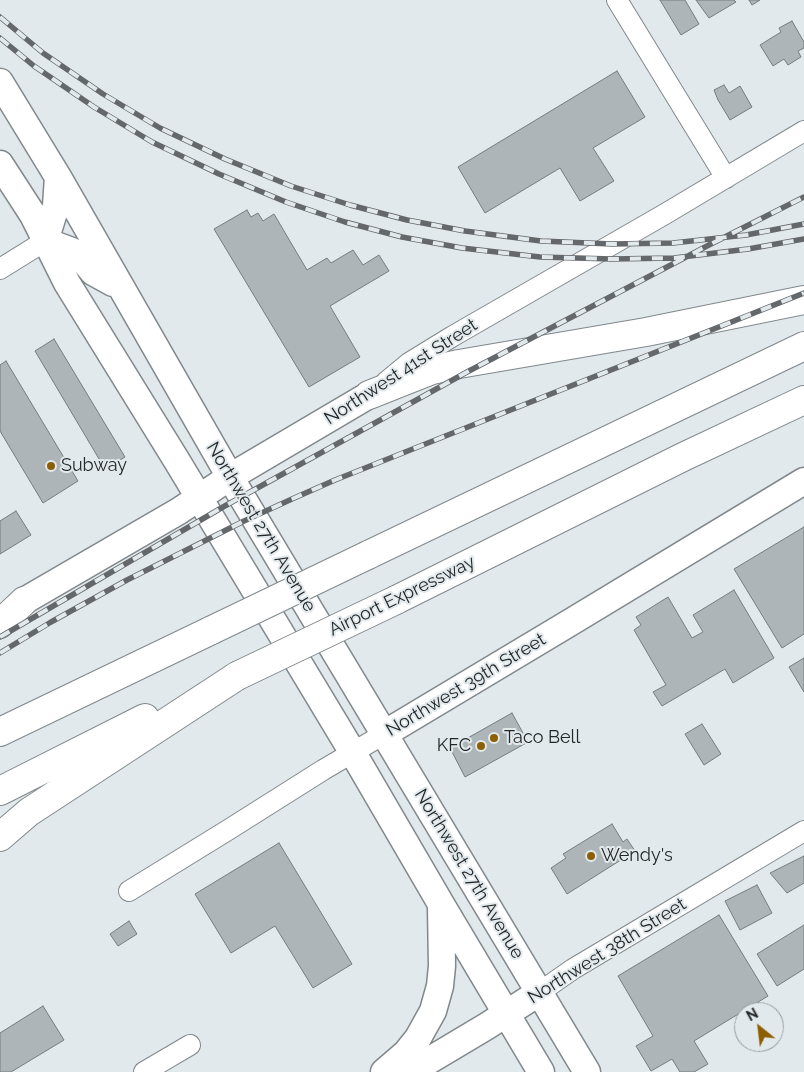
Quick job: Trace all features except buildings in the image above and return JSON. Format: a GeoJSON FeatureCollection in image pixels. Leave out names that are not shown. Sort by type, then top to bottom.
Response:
{"type":"FeatureCollection","features":[{"type":"Feature","properties":{"kind":"highway"},"geometry":{"type":"LineString","coordinates":[[369,395],[432,370],[459,364],[646,332],[804,300]]}},
{"type":"Feature","properties":{"kind":"highway"},"geometry":{"type":"LineString","coordinates":[[0,732],[804,346]]}},
{"type":"Feature","properties":{"kind":"highway","name":"Airport Expressway"},"geometry":{"type":"LineString","coordinates":[[0,790],[155,713],[396,600],[675,461],[804,400]]}},
{"type":"Feature","properties":{"kind":"highway"},"geometry":{"type":"LineString","coordinates":[[0,624],[24,601]]}},
{"type":"Feature","properties":{"kind":"highway"},"geometry":{"type":"LineString","coordinates":[[0,838],[28,812],[237,676]]}},
{"type":"Feature","properties":{"kind":"main road","name":"Northwest 27th Avenue"},"geometry":{"type":"LineString","coordinates":[[0,82],[58,177],[230,477],[588,1072]]}},
{"type":"Feature","properties":{"kind":"main road"},"geometry":{"type":"LineString","coordinates":[[0,164],[33,215],[67,283],[353,753],[541,1072]]}},
{"type":"Feature","properties":{"kind":"main road"},"geometry":{"type":"LineString","coordinates":[[46,241],[56,206],[58,177]]}},
{"type":"Feature","properties":{"kind":"main road"},"geometry":{"type":"LineString","coordinates":[[46,241],[72,251],[93,272],[120,287]]}},
{"type":"Feature","properties":{"kind":"main road","name":"Northwest 41st Street"},"geometry":{"type":"LineString","coordinates":[[24,601],[369,395]]}},
{"type":"Feature","properties":{"kind":"main road","name":"Northwest 39th Street"},"geometry":{"type":"LineString","coordinates":[[384,734],[556,632],[804,480]]}},
{"type":"Feature","properties":{"kind":"main road"},"geometry":{"type":"LineString","coordinates":[[384,1072],[406,1053],[418,1038],[433,1011],[440,986],[442,966],[441,904]]}},
{"type":"Feature","properties":{"kind":"main road","name":"Northwest 38th Street"},"geometry":{"type":"LineString","coordinates":[[410,1072],[540,992]]}},
{"type":"Feature","properties":{"kind":"street"},"geometry":{"type":"LineString","coordinates":[[617,0],[726,178]]}},
{"type":"Feature","properties":{"kind":"street","name":"Northwest 41st Street"},"geometry":{"type":"LineString","coordinates":[[369,395],[409,363],[453,336],[804,131]]}},
{"type":"Feature","properties":{"kind":"street"},"geometry":{"type":"LineString","coordinates":[[0,269],[46,241]]}},
{"type":"Feature","properties":{"kind":"street","name":"Northwest 41st Street"},"geometry":{"type":"LineString","coordinates":[[0,615],[24,601]]}},
{"type":"Feature","properties":{"kind":"street","name":"Northwest 39th Street"},"geometry":{"type":"LineString","coordinates":[[129,891],[384,734]]}},
{"type":"Feature","properties":{"kind":"street","name":"Northwest 38th Street"},"geometry":{"type":"LineString","coordinates":[[540,992],[581,964],[804,831]]}},
{"type":"Feature","properties":{"kind":"street"},"geometry":{"type":"LineString","coordinates":[[144,1072],[190,1045]]}},
{"type":"Feature","properties":{"kind":"railway"},"geometry":{"type":"LineString","coordinates":[[0,17],[43,53],[103,94],[160,128],[225,159],[291,186],[350,205],[407,220],[465,231],[541,241],[612,244],[673,243],[746,235],[804,224]]}},
{"type":"Feature","properties":{"kind":"railway"},"geometry":{"type":"LineString","coordinates":[[0,38],[34,66],[94,107],[152,142],[219,174],[286,202],[345,222],[402,237],[462,248],[540,257],[612,259],[674,258],[748,249],[804,239]]}},
{"type":"Feature","properties":{"kind":"railway"},"geometry":{"type":"LineString","coordinates":[[0,637],[223,507],[467,372],[804,197]]}},
{"type":"Feature","properties":{"kind":"railway"},"geometry":{"type":"LineString","coordinates":[[0,653],[127,580],[292,499],[335,480],[804,293]]}},
{"type":"Feature","properties":{"kind":"place","name":"Subway"},"geometry":{"type":"Point","coordinates":[51,466]}},
{"type":"Feature","properties":{"kind":"place","name":"Taco Bell"},"geometry":{"type":"Point","coordinates":[494,738]}},
{"type":"Feature","properties":{"kind":"place","name":"KFC"},"geometry":{"type":"Point","coordinates":[481,746]}},
{"type":"Feature","properties":{"kind":"place","name":"Wendy's"},"geometry":{"type":"Point","coordinates":[591,856]}}]}
